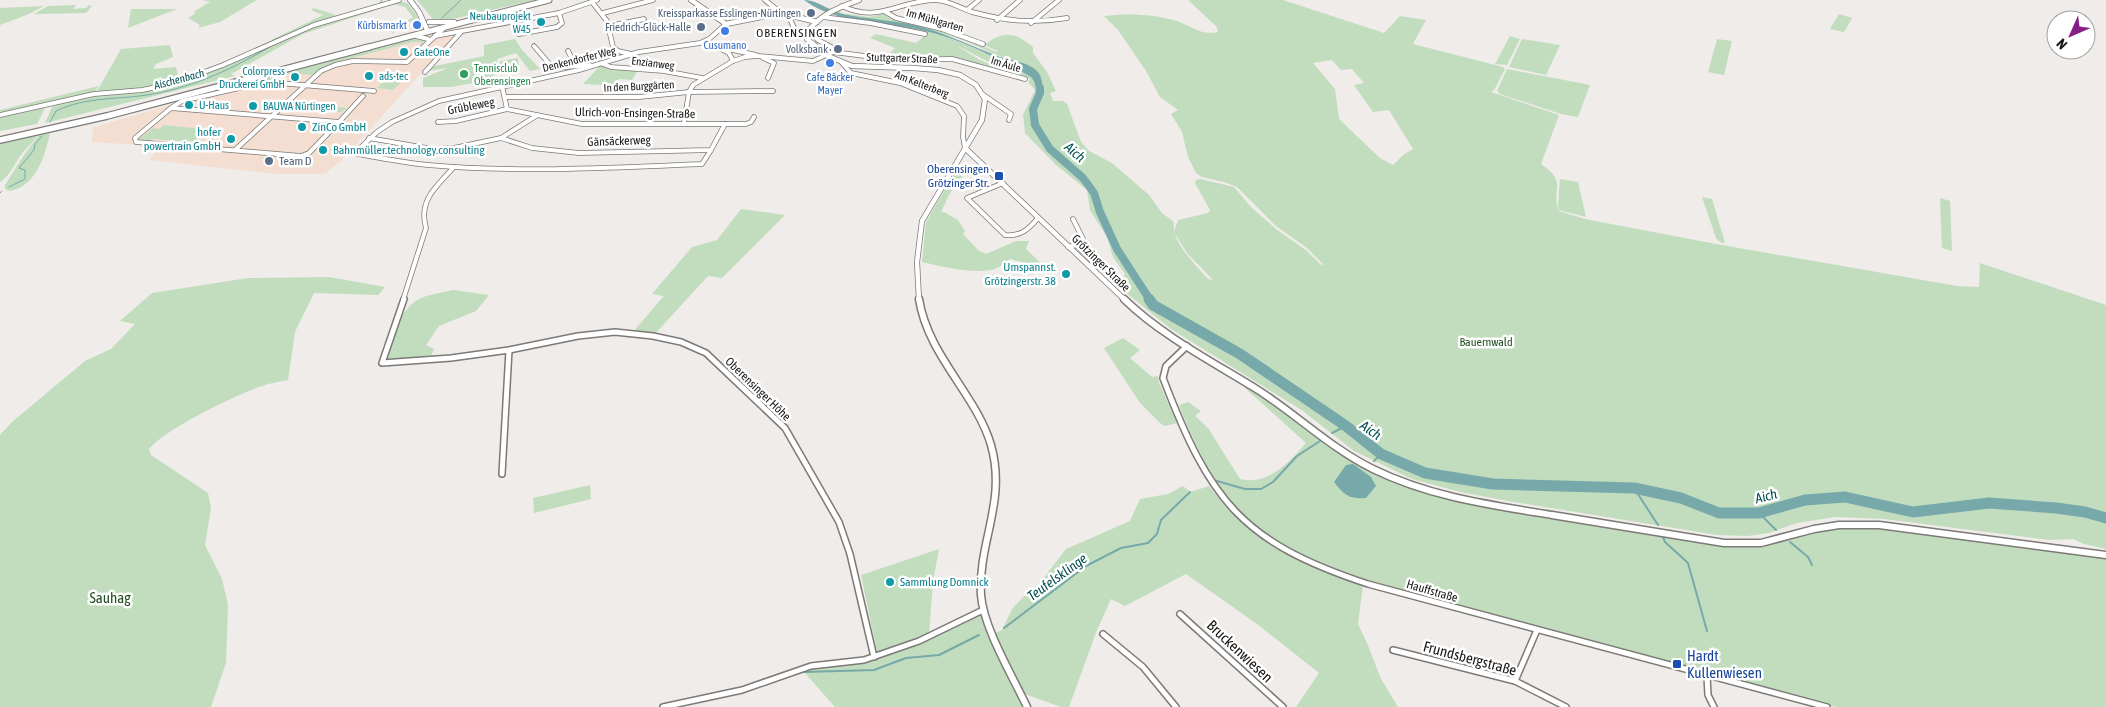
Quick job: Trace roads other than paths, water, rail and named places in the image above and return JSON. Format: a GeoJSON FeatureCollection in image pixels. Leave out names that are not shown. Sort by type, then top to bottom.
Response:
{"type":"FeatureCollection","features":[{"type":"Feature","properties":{"kind":"highway"},"geometry":{"type":"LineString","coordinates":[[0,136],[117,110],[367,46]]}},
{"type":"Feature","properties":{"kind":"highway"},"geometry":{"type":"LineString","coordinates":[[0,140],[107,116],[367,46]]}},
{"type":"Feature","properties":{"kind":"main road"},"geometry":{"type":"LineString","coordinates":[[367,46],[538,0]]}},
{"type":"Feature","properties":{"kind":"main road"},"geometry":{"type":"LineString","coordinates":[[367,46],[410,36],[430,28],[446,27],[549,0]]}},
{"type":"Feature","properties":{"kind":"main road"},"geometry":{"type":"LineString","coordinates":[[692,0],[726,24],[781,13],[817,22]]}},
{"type":"Feature","properties":{"kind":"main road"},"geometry":{"type":"LineString","coordinates":[[807,30],[834,10],[858,0]]}},
{"type":"Feature","properties":{"kind":"main road","name":"Stuttgarter Straße"},"geometry":{"type":"LineString","coordinates":[[807,30],[806,36],[811,43],[842,63],[862,67],[944,70],[964,78],[982,94]]}},
{"type":"Feature","properties":{"kind":"main road"},"geometry":{"type":"LineString","coordinates":[[982,94],[984,114],[922,221],[917,262],[917,286],[920,305],[929,334],[946,366],[984,426],[994,459],[997,475],[996,502],[981,580],[983,610],[999,650],[1027,707]]}},
{"type":"Feature","properties":{"kind":"main road","name":"Grötzinger Straße"},"geometry":{"type":"LineString","coordinates":[[965,148],[1129,305],[1187,346],[1282,405],[1345,453],[1373,469],[1421,489],[1468,501],[1736,544],[1761,543],[1814,528],[1854,524],[1879,525],[2106,555]]}},
{"type":"Feature","properties":{"kind":"street"},"geometry":{"type":"LineString","coordinates":[[0,115],[94,94],[142,90],[172,84],[223,65],[319,23],[399,0]]}},
{"type":"Feature","properties":{"kind":"street"},"geometry":{"type":"LineString","coordinates":[[410,0],[435,36]]}},
{"type":"Feature","properties":{"kind":"street"},"geometry":{"type":"LineString","coordinates":[[435,36],[559,13],[597,0]]}},
{"type":"Feature","properties":{"kind":"street"},"geometry":{"type":"LineString","coordinates":[[603,13],[654,0]]}},
{"type":"Feature","properties":{"kind":"street"},"geometry":{"type":"LineString","coordinates":[[765,0],[781,13]]}},
{"type":"Feature","properties":{"kind":"street"},"geometry":{"type":"LineString","coordinates":[[842,6],[857,14],[884,11],[934,0],[997,20],[1030,24],[1067,18]]}},
{"type":"Feature","properties":{"kind":"street"},"geometry":{"type":"LineString","coordinates":[[967,10],[979,0]]}},
{"type":"Feature","properties":{"kind":"street"},"geometry":{"type":"LineString","coordinates":[[997,20],[1020,0]]}},
{"type":"Feature","properties":{"kind":"street"},"geometry":{"type":"LineString","coordinates":[[1030,24],[1059,0]]}},
{"type":"Feature","properties":{"kind":"street"},"geometry":{"type":"LineString","coordinates":[[592,2],[603,13],[609,26],[610,40],[613,48],[619,52],[631,54]]}},
{"type":"Feature","properties":{"kind":"street","name":"Im Mühlgarten"},"geometry":{"type":"LineString","coordinates":[[884,11],[896,18],[942,29],[982,44]]}},
{"type":"Feature","properties":{"kind":"street"},"geometry":{"type":"LineString","coordinates":[[419,12],[430,28],[428,40]]}},
{"type":"Feature","properties":{"kind":"street"},"geometry":{"type":"LineString","coordinates":[[519,34],[556,27],[562,23],[559,13]]}},
{"type":"Feature","properties":{"kind":"street"},"geometry":{"type":"LineString","coordinates":[[719,47],[758,56],[808,61],[816,60],[833,52],[833,48],[818,40],[807,30],[796,30],[789,17]]}},
{"type":"Feature","properties":{"kind":"street"},"geometry":{"type":"LineString","coordinates":[[826,17],[870,23],[925,34]]}},
{"type":"Feature","properties":{"kind":"street"},"geometry":{"type":"LineString","coordinates":[[609,26],[644,19]]}},
{"type":"Feature","properties":{"kind":"street"},"geometry":{"type":"LineString","coordinates":[[726,24],[706,41],[732,56],[733,61]]}},
{"type":"Feature","properties":{"kind":"street"},"geometry":{"type":"LineString","coordinates":[[235,150],[321,71],[346,62],[407,62],[428,40],[446,27]]}},
{"type":"Feature","properties":{"kind":"street"},"geometry":{"type":"LineString","coordinates":[[425,72],[462,31]]}},
{"type":"Feature","properties":{"kind":"street"},"geometry":{"type":"LineString","coordinates":[[410,36],[422,36],[428,40]]}},
{"type":"Feature","properties":{"kind":"street","name":"Denkendorfer Weg"},"geometry":{"type":"LineString","coordinates":[[454,167],[426,165],[357,154],[356,152],[369,138],[392,122],[439,101],[602,64],[631,54],[706,41]]}},
{"type":"Feature","properties":{"kind":"street"},"geometry":{"type":"LineString","coordinates":[[534,46],[550,67],[602,64]]}},
{"type":"Feature","properties":{"kind":"street"},"geometry":{"type":"LineString","coordinates":[[568,51],[576,66]]}},
{"type":"Feature","properties":{"kind":"street","name":"Im Äule"},"geometry":{"type":"LineString","coordinates":[[833,52],[897,60],[952,59],[1024,79]]}},
{"type":"Feature","properties":{"kind":"street"},"geometry":{"type":"LineString","coordinates":[[684,123],[689,92],[693,85],[733,61],[758,56],[774,63],[768,78]]}},
{"type":"Feature","properties":{"kind":"street","name":"Am Kelterberg"},"geometry":{"type":"LineString","coordinates":[[842,63],[851,72],[900,83],[957,106],[962,110],[964,116],[965,148]]}},
{"type":"Feature","properties":{"kind":"street","name":"Enzianweg"},"geometry":{"type":"LineString","coordinates":[[602,64],[611,67],[664,71],[702,78]]}},
{"type":"Feature","properties":{"kind":"street","name":"Im Äule"},"geometry":{"type":"LineString","coordinates":[[982,66],[1001,73]]}},
{"type":"Feature","properties":{"kind":"street"},"geometry":{"type":"LineString","coordinates":[[363,96],[304,155],[136,142],[135,138],[182,101],[261,83],[374,92]]}},
{"type":"Feature","properties":{"kind":"street"},"geometry":{"type":"LineString","coordinates":[[502,86],[508,109]]}},
{"type":"Feature","properties":{"kind":"street","name":"In den Burggärten"},"geometry":{"type":"LineString","coordinates":[[505,97],[639,97],[689,92],[773,91]]}},
{"type":"Feature","properties":{"kind":"street"},"geometry":{"type":"LineString","coordinates":[[982,94],[1011,114],[1010,120]]}},
{"type":"Feature","properties":{"kind":"street"},"geometry":{"type":"LineString","coordinates":[[171,108],[339,122]]}},
{"type":"Feature","properties":{"kind":"street","name":"Ulrich-von-Ensingen-Straße"},"geometry":{"type":"LineString","coordinates":[[508,109],[582,124],[746,124],[751,122],[754,117]]}},
{"type":"Feature","properties":{"kind":"street","name":"Grübleweg"},"geometry":{"type":"LineString","coordinates":[[438,122],[456,121],[508,109]]}},
{"type":"Feature","properties":{"kind":"street"},"geometry":{"type":"LineString","coordinates":[[369,138],[432,149],[454,148],[500,138],[536,116]]}},
{"type":"Feature","properties":{"kind":"street"},"geometry":{"type":"LineString","coordinates":[[454,167],[582,169],[702,164],[725,124]]}},
{"type":"Feature","properties":{"kind":"street","name":"Gänsäckerweg"},"geometry":{"type":"LineString","coordinates":[[500,138],[532,148],[579,153],[711,150]]}},
{"type":"Feature","properties":{"kind":"street","name":"Oberensinger Höhe"},"geometry":{"type":"LineString","coordinates":[[454,167],[432,192],[425,205],[423,217],[426,228],[419,254],[382,364],[451,358],[509,350],[578,336],[615,332],[653,336],[681,342],[706,354],[784,428],[839,522],[850,554],[874,657]]}},
{"type":"Feature","properties":{"kind":"street"},"geometry":{"type":"LineString","coordinates":[[1003,183],[967,198],[1005,235],[1012,236],[1023,233],[1038,218]]}},
{"type":"Feature","properties":{"kind":"street"},"geometry":{"type":"LineString","coordinates":[[1068,247],[1076,245],[1082,239],[1073,219]]}},
{"type":"Feature","properties":{"kind":"street"},"geometry":{"type":"LineString","coordinates":[[1076,245],[1094,263]]}},
{"type":"Feature","properties":{"kind":"street","name":"Hauffstraße"},"geometry":{"type":"LineString","coordinates":[[1187,346],[1166,366],[1163,378],[1181,424],[1206,475],[1223,499],[1253,528],[1285,550],[1338,573],[1537,630],[1827,707]]}},
{"type":"Feature","properties":{"kind":"street"},"geometry":{"type":"LineString","coordinates":[[502,474],[509,350]]}},
{"type":"Feature","properties":{"kind":"street"},"geometry":{"type":"LineString","coordinates":[[662,707],[742,690],[811,666],[852,663],[874,657],[920,641],[983,610]]}},
{"type":"Feature","properties":{"kind":"street","name":"Bruckenwiesen"},"geometry":{"type":"LineString","coordinates":[[1180,614],[1283,707]]}},
{"type":"Feature","properties":{"kind":"street"},"geometry":{"type":"LineString","coordinates":[[1515,682],[1537,630]]}},
{"type":"Feature","properties":{"kind":"street"},"geometry":{"type":"LineString","coordinates":[[1103,634],[1137,659],[1150,672],[1176,707]]}},
{"type":"Feature","properties":{"kind":"street","name":"Frundsbergstraße"},"geometry":{"type":"LineString","coordinates":[[1393,650],[1515,682],[1566,707]]}},
{"type":"Feature","properties":{"kind":"street"},"geometry":{"type":"LineString","coordinates":[[1707,676],[1708,695],[1714,707]]}},
{"type":"Feature","properties":{"kind":"water"},"geometry":{"type":"Polygon","coordinates":[[[804,0],[809,0],[843,14],[926,28],[1000,57],[1028,65],[1040,75],[1042,95],[1035,100],[1035,85],[1031,77],[971,46],[917,29],[834,15],[818,9],[804,0]]]}},
{"type":"Feature","properties":{"kind":"water"},"geometry":{"type":"Polygon","coordinates":[[[1353,464],[1371,477],[1376,486],[1366,498],[1355,498],[1347,495],[1334,482],[1346,465],[1353,464]]]}},
{"type":"Feature","properties":{"kind":"waterway"},"geometry":{"type":"LineString","coordinates":[[442,18],[461,0]]}},
{"type":"Feature","properties":{"kind":"waterway","name":"Aischenbach"},"geometry":{"type":"LineString","coordinates":[[50,122],[56,111],[68,106],[104,99],[153,94],[201,81],[245,61],[273,45]]}},
{"type":"Feature","properties":{"kind":"waterway","name":"Aich"},"geometry":{"type":"LineString","coordinates":[[1040,88],[1040,93],[1033,109],[1035,125],[1050,149],[1083,178],[1094,193],[1100,212],[1117,249],[1150,300]]}},
{"type":"Feature","properties":{"kind":"waterway","name":"Aischenbach"},"geometry":{"type":"LineString","coordinates":[[9,187],[25,179],[25,170],[19,168],[34,150],[35,144],[42,136]]}},
{"type":"Feature","properties":{"kind":"waterway","name":"Aich"},"geometry":{"type":"LineString","coordinates":[[1149,299],[1153,305],[1240,354],[1346,426],[1381,454],[1425,473],[1493,484],[1634,488],[1681,498],[1719,513],[1759,513],[1805,500],[1845,497],[1913,512],[1989,503],[2056,508],[2085,512],[2106,518]]}},
{"type":"Feature","properties":{"kind":"waterway","name":"Teufelsklinge"},"geometry":{"type":"LineString","coordinates":[[1332,433],[1346,426]]}},
{"type":"Feature","properties":{"kind":"waterway","name":"Teufelsklinge"},"geometry":{"type":"LineString","coordinates":[[1217,481],[1245,489],[1261,489],[1273,482],[1297,456],[1320,441]]}},
{"type":"Feature","properties":{"kind":"waterway"},"geometry":{"type":"LineString","coordinates":[[1374,461],[1381,454]]}},
{"type":"Feature","properties":{"kind":"waterway"},"geometry":{"type":"LineString","coordinates":[[1634,488],[1658,525]]}},
{"type":"Feature","properties":{"kind":"waterway","name":"Teufelsklinge"},"geometry":{"type":"LineString","coordinates":[[1004,628],[1086,566],[1121,548],[1148,543],[1157,534],[1161,520],[1190,492]]}},
{"type":"Feature","properties":{"kind":"waterway"},"geometry":{"type":"LineString","coordinates":[[1759,513],[1776,530]]}},
{"type":"Feature","properties":{"kind":"waterway"},"geometry":{"type":"LineString","coordinates":[[1663,537],[1665,542],[1688,563],[1707,631]]}},
{"type":"Feature","properties":{"kind":"waterway"},"geometry":{"type":"LineString","coordinates":[[1790,542],[1808,557],[1812,565]]}},
{"type":"Feature","properties":{"kind":"waterway","name":"Teufelsklinge"},"geometry":{"type":"LineString","coordinates":[[804,672],[874,670],[906,658],[939,655],[979,635]]}},
{"type":"Feature","properties":{"kind":"place","name":"Kreissparkasse Esslingen-Nürtingen"},"geometry":{"type":"Point","coordinates":[811,13]}},
{"type":"Feature","properties":{"kind":"place","name":"Neubauprojekt W45"},"geometry":{"type":"Point","coordinates":[541,22]}},
{"type":"Feature","properties":{"kind":"place","name":"Kürbismarkt"},"geometry":{"type":"Point","coordinates":[417,25]}},
{"type":"Feature","properties":{"kind":"place","name":"Friedrich-Glück-Halle"},"geometry":{"type":"Point","coordinates":[701,27]}},
{"type":"Feature","properties":{"kind":"place","name":"Cusumano"},"geometry":{"type":"Point","coordinates":[725,31]}},
{"type":"Feature","properties":{"kind":"place","name":"Volksbank"},"geometry":{"type":"Point","coordinates":[838,49]}},
{"type":"Feature","properties":{"kind":"place","name":"GateOne"},"geometry":{"type":"Point","coordinates":[404,52]}},
{"type":"Feature","properties":{"kind":"place","name":"Cafe Bäcker Mayer"},"geometry":{"type":"Point","coordinates":[830,63]}},
{"type":"Feature","properties":{"kind":"place","name":"Tennisclub Oberensingen"},"geometry":{"type":"Point","coordinates":[464,74]}},
{"type":"Feature","properties":{"kind":"place","name":"ads-tec"},"geometry":{"type":"Point","coordinates":[369,76]}},
{"type":"Feature","properties":{"kind":"place","name":"Colorpress Druckerei GmbH"},"geometry":{"type":"Point","coordinates":[295,77]}},
{"type":"Feature","properties":{"kind":"place","name":"U-Haus"},"geometry":{"type":"Point","coordinates":[189,105]}},
{"type":"Feature","properties":{"kind":"place","name":"BAUWA Nürtingen"},"geometry":{"type":"Point","coordinates":[253,106]}},
{"type":"Feature","properties":{"kind":"place","name":"ZinCo GmbH"},"geometry":{"type":"Point","coordinates":[302,127]}},
{"type":"Feature","properties":{"kind":"place","name":"hofer powertrain GmbH"},"geometry":{"type":"Point","coordinates":[231,139]}},
{"type":"Feature","properties":{"kind":"place","name":"Bahnmüller.technology.consulting"},"geometry":{"type":"Point","coordinates":[323,150]}},
{"type":"Feature","properties":{"kind":"place","name":"Team D"},"geometry":{"type":"Point","coordinates":[269,161]}},
{"type":"Feature","properties":{"kind":"place","name":"Oberensingen Grötzinger Str."},"geometry":{"type":"Point","coordinates":[999,176]}},
{"type":"Feature","properties":{"kind":"place","name":"Umspannst. Grötzingerstr. 38"},"geometry":{"type":"Point","coordinates":[1066,274]}},
{"type":"Feature","properties":{"kind":"place","name":"Sammlung Domnick"},"geometry":{"type":"Point","coordinates":[890,582]}},
{"type":"Feature","properties":{"kind":"place","name":"Hardt Kullenwiesen"},"geometry":{"type":"Point","coordinates":[1677,664]}},
{"type":"Feature","properties":{"kind":"district","name":"OBERENSINGEN"},"geometry":{"type":"Point","coordinates":[797,33]}},
{"type":"Feature","properties":{"kind":"park label","name":"Bauernwald"},"geometry":{"type":"Point","coordinates":[1486,342]}},
{"type":"Feature","properties":{"kind":"park label","name":"Sauhag"},"geometry":{"type":"Point","coordinates":[110,597]}}]}
